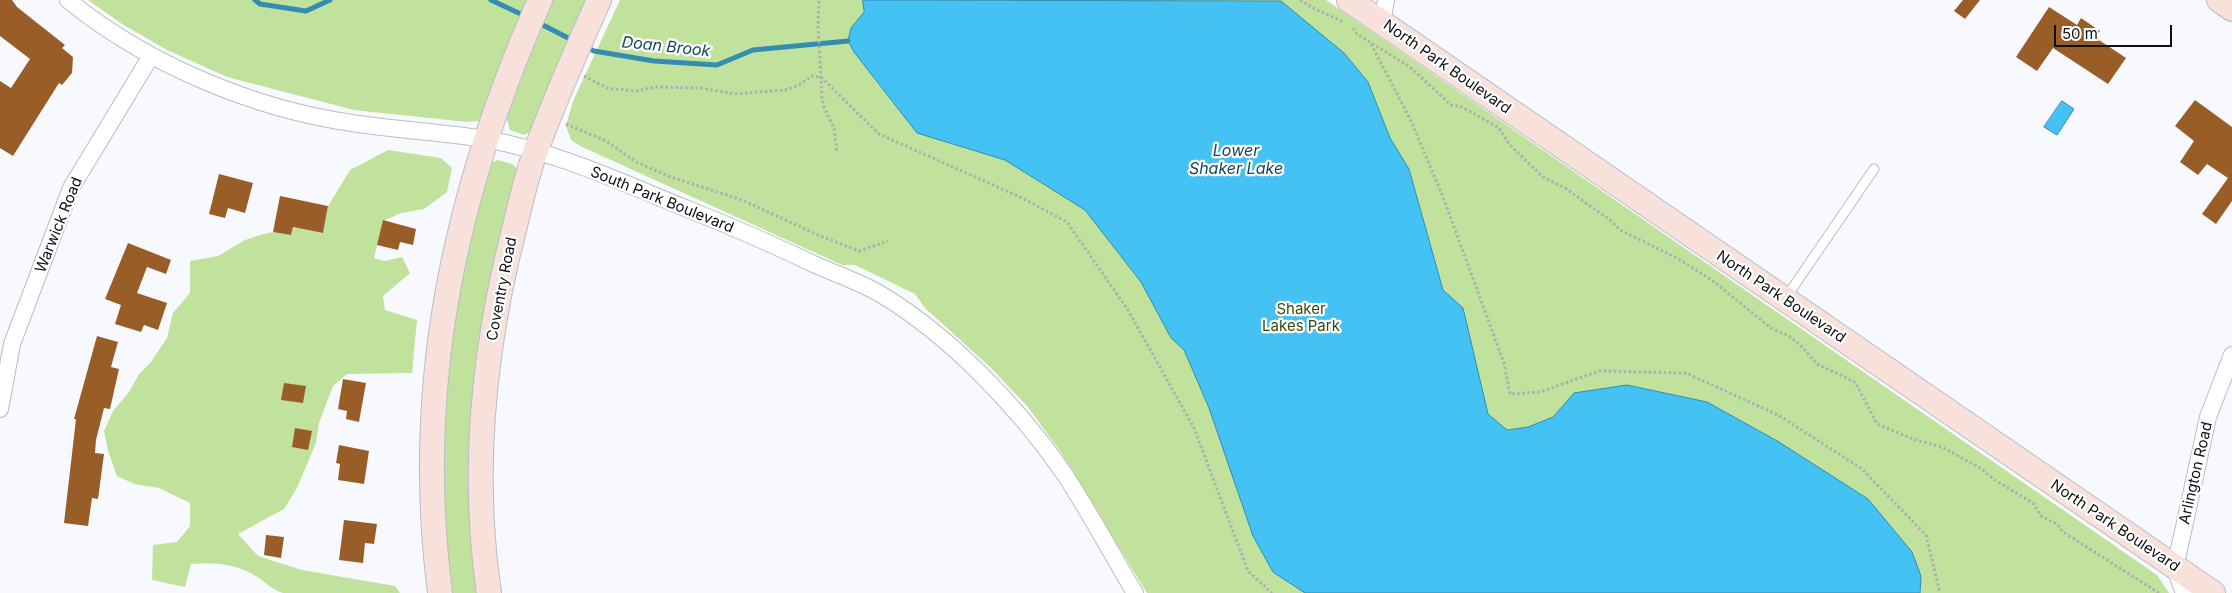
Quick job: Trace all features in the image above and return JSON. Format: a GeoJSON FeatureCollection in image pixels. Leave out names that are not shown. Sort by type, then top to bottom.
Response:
{"type":"FeatureCollection","features":[{"type":"Feature","properties":{"kind":"street","name":"South Park Boulevard"},"geometry":{"type":"LineString","coordinates":[[68,0],[90,18],[151,56],[206,81],[297,112],[349,123],[486,139],[536,151],[643,191],[791,253],[875,291],[918,318],[963,356],[1032,431],[1064,474],[1134,593]]}},
{"type":"Feature","properties":{"kind":"street"},"geometry":{"type":"LineString","coordinates":[[440,593],[433,506],[432,463],[436,365],[454,255],[486,139],[514,58],[540,0]]}},
{"type":"Feature","properties":{"kind":"street","name":"North Park Boulevard"},"geometry":{"type":"LineString","coordinates":[[1349,0],[1384,11],[1784,299],[2213,593]]}},
{"type":"Feature","properties":{"kind":"street"},"geometry":{"type":"LineString","coordinates":[[2219,0],[2232,9]]}},
{"type":"Feature","properties":{"kind":"street","name":"Coventry Road"},"geometry":{"type":"LineString","coordinates":[[489,593],[481,467],[487,370],[506,261],[536,151],[575,72],[596,7]]}},
{"type":"Feature","properties":{"kind":"street","name":"Warwick Road"},"geometry":{"type":"LineString","coordinates":[[0,409],[12,344],[71,188],[151,56]]}},
{"type":"Feature","properties":{"kind":"street","name":"Arlington Road"},"geometry":{"type":"LineString","coordinates":[[2175,568],[2208,417],[2232,355]]}},
{"type":"Feature","properties":{"kind":"street"},"geometry":{"type":"LineString","coordinates":[[2175,568],[2184,593]]}},
{"type":"Feature","properties":{"kind":"lane"},"geometry":{"type":"LineString","coordinates":[[1784,299],[1874,169]]}},
{"type":"Feature","properties":{"kind":"path"},"geometry":{"type":"LineString","coordinates":[[1300,0],[1353,26],[1357,34],[1410,67],[1451,105],[1460,106],[1499,128],[1509,144],[1543,176],[1564,188],[1620,230],[1679,259],[1713,282],[1771,328],[1789,336],[1817,364],[1855,382],[1878,424],[1913,439],[1942,447],[1980,468],[1995,480],[2033,503],[2042,516],[2057,524],[2063,532],[2160,593]]}},
{"type":"Feature","properties":{"kind":"path"},"geometry":{"type":"LineString","coordinates":[[819,1],[818,25],[824,107],[834,128],[837,154]]}},
{"type":"Feature","properties":{"kind":"path"},"geometry":{"type":"LineString","coordinates":[[1371,44],[1411,121],[1443,197],[1504,363],[1510,394],[1540,392],[1599,371],[1686,373],[1778,416],[1861,468],[1926,535],[1940,593]]}},
{"type":"Feature","properties":{"kind":"path"},"geometry":{"type":"LineString","coordinates":[[575,72],[607,88],[636,92],[655,87],[701,88],[734,94],[785,90],[799,85],[812,76],[821,77],[879,134],[1020,197],[1067,222],[1128,310],[1194,428],[1248,571],[1272,593]]}},
{"type":"Feature","properties":{"kind":"path"},"geometry":{"type":"LineString","coordinates":[[565,123],[606,141],[636,162],[652,169],[742,200],[816,234],[859,251],[888,241]]}},
{"type":"Feature","properties":{"kind":"green space"},"geometry":{"type":"Polygon","coordinates":[[[88,0],[532,0],[487,114],[479,121],[467,122],[354,110],[227,77],[167,50],[122,24],[88,0]]]}},
{"type":"Feature","properties":{"kind":"green space"},"geometry":{"type":"Polygon","coordinates":[[[551,0],[589,0],[537,128],[524,135],[510,130],[506,117],[551,0]]]}},
{"type":"Feature","properties":{"kind":"green space","name":"Shaker Lakes Park"},"geometry":{"type":"Polygon","coordinates":[[[620,0],[1326,0],[2157,575],[2169,593],[1147,593],[1060,451],[1027,406],[990,367],[925,308],[915,294],[855,265],[842,265],[580,146],[571,140],[566,126],[573,101],[620,0]]]}},
{"type":"Feature","properties":{"kind":"green space"},"geometry":{"type":"Polygon","coordinates":[[[388,150],[441,158],[452,168],[447,192],[424,209],[401,213],[383,221],[374,258],[385,261],[402,257],[410,273],[383,296],[385,310],[417,320],[412,373],[347,374],[333,386],[319,423],[316,443],[297,488],[284,509],[238,534],[258,556],[302,570],[395,586],[400,593],[283,593],[240,568],[216,564],[191,564],[185,587],[152,580],[153,545],[177,542],[190,526],[190,503],[159,488],[134,484],[117,476],[108,451],[104,431],[113,411],[129,392],[139,374],[151,362],[167,338],[173,313],[190,293],[190,261],[218,256],[245,240],[263,234],[273,232],[291,235],[293,227],[323,233],[328,206],[350,170],[388,150]]]}},
{"type":"Feature","properties":{"kind":"green space"},"geometry":{"type":"Polygon","coordinates":[[[497,160],[512,164],[519,170],[499,250],[483,593],[447,593],[442,514],[445,384],[464,259],[489,165],[497,160]]]}},
{"type":"Feature","properties":{"kind":"water","name":"Lower Shaker Lake"},"geometry":{"type":"Polygon","coordinates":[[[863,0],[1281,1],[1344,53],[1368,82],[1390,138],[1409,169],[1443,290],[1463,308],[1488,414],[1507,430],[1528,427],[1553,417],[1574,393],[1627,385],[1707,402],[1779,442],[1868,499],[1912,552],[1921,576],[1920,593],[1305,593],[1273,572],[1253,536],[1209,408],[1184,350],[1171,338],[1141,282],[1085,210],[1005,160],[917,133],[854,52],[848,41],[851,28],[864,12],[863,0]]]}},
{"type":"Feature","properties":{"kind":"water"},"geometry":{"type":"Polygon","coordinates":[[[2062,101],[2074,109],[2057,135],[2044,127],[2062,101]]]}},
{"type":"Feature","properties":{"kind":"building"},"geometry":{"type":"Polygon","coordinates":[[[0,0],[12,0],[17,7],[65,45],[62,48],[73,57],[72,73],[62,85],[59,83],[13,156],[0,148],[0,81],[11,88],[30,59],[0,36],[0,0]]]}},
{"type":"Feature","properties":{"kind":"building"},"geometry":{"type":"Polygon","coordinates":[[[1963,0],[1980,0],[1965,19],[1954,11],[1963,0]]]}},
{"type":"Feature","properties":{"kind":"building"},"geometry":{"type":"Polygon","coordinates":[[[2049,7],[2077,25],[2081,18],[2100,31],[2096,38],[2126,58],[2108,84],[2053,48],[2037,71],[2016,57],[2049,7]]]}},
{"type":"Feature","properties":{"kind":"building"},"geometry":{"type":"Polygon","coordinates":[[[2195,100],[2232,127],[2232,201],[2216,224],[2202,214],[2228,178],[2207,164],[2198,175],[2180,162],[2194,141],[2175,126],[2195,100]]]}},
{"type":"Feature","properties":{"kind":"building"},"geometry":{"type":"Polygon","coordinates":[[[219,174],[253,183],[245,213],[228,208],[225,218],[209,214],[219,174]]]}},
{"type":"Feature","properties":{"kind":"building"},"geometry":{"type":"Polygon","coordinates":[[[280,196],[328,206],[323,233],[293,227],[291,235],[273,232],[280,196]]]}},
{"type":"Feature","properties":{"kind":"building"},"geometry":{"type":"Polygon","coordinates":[[[383,220],[416,229],[413,245],[400,242],[398,250],[377,245],[383,220]]]}},
{"type":"Feature","properties":{"kind":"building"},"geometry":{"type":"Polygon","coordinates":[[[128,243],[171,260],[166,274],[147,267],[137,293],[167,303],[158,330],[144,325],[141,332],[115,324],[121,305],[105,299],[128,243]]]}},
{"type":"Feature","properties":{"kind":"building"},"geometry":{"type":"Polygon","coordinates":[[[97,336],[118,342],[111,367],[119,369],[110,409],[104,408],[96,440],[95,453],[104,454],[98,499],[92,498],[88,526],[64,523],[76,419],[74,419],[97,336]]]}},
{"type":"Feature","properties":{"kind":"building"},"geometry":{"type":"Polygon","coordinates":[[[343,379],[366,383],[359,422],[346,419],[347,411],[338,409],[343,379]]]}},
{"type":"Feature","properties":{"kind":"building"},"geometry":{"type":"Polygon","coordinates":[[[284,383],[306,386],[303,403],[281,400],[284,383]]]}},
{"type":"Feature","properties":{"kind":"building"},"geometry":{"type":"Polygon","coordinates":[[[295,428],[312,431],[308,450],[292,447],[295,428]]]}},
{"type":"Feature","properties":{"kind":"building"},"geometry":{"type":"Polygon","coordinates":[[[339,445],[369,451],[364,484],[338,480],[340,464],[336,463],[339,445]]]}},
{"type":"Feature","properties":{"kind":"building"},"geometry":{"type":"Polygon","coordinates":[[[344,520],[377,524],[374,544],[365,543],[363,563],[339,560],[344,520]]]}},
{"type":"Feature","properties":{"kind":"building"},"geometry":{"type":"Polygon","coordinates":[[[266,535],[284,537],[281,558],[264,555],[266,535]]]}},
{"type":"Feature","properties":{"kind":"waterway","name":"Doan Brook"},"geometry":{"type":"LineString","coordinates":[[255,0],[260,4],[306,11],[330,0]]}},
{"type":"Feature","properties":{"kind":"waterway","name":"Doan Brook"},"geometry":{"type":"LineString","coordinates":[[491,0],[527,17]]}},
{"type":"Feature","properties":{"kind":"waterway","name":"Doan Brook"},"geometry":{"type":"LineString","coordinates":[[537,22],[574,41]]}},
{"type":"Feature","properties":{"kind":"waterway","name":"Doan Brook"},"geometry":{"type":"LineString","coordinates":[[586,47],[594,51],[654,61],[717,65],[753,50],[848,41]]}}]}
